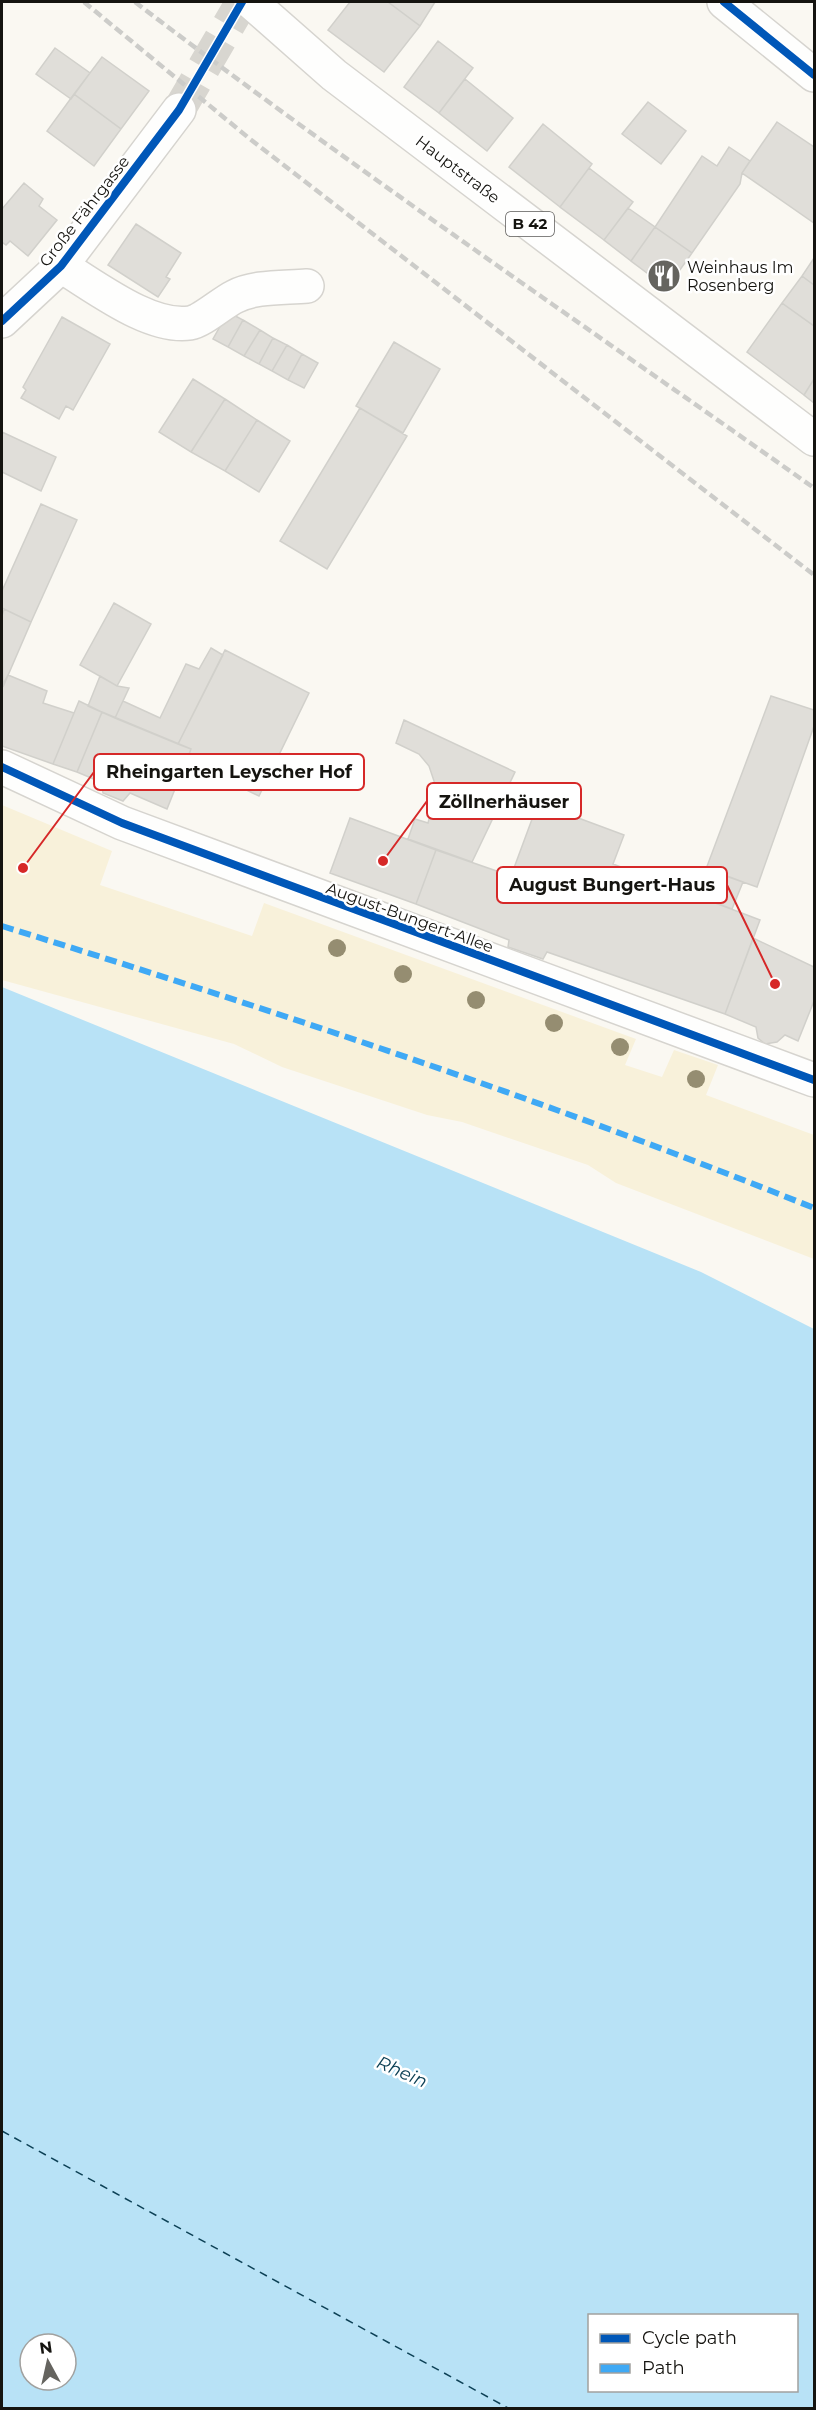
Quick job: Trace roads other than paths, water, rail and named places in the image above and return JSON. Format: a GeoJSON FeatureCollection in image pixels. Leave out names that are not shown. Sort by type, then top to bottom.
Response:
{"type":"FeatureCollection","features":[{"type":"Feature","properties":{"kind":"street","name":"Hauptstraße"},"geometry":{"type":"LineString","coordinates":[[251,2],[334,75],[814,439]]}},
{"type":"Feature","properties":{"kind":"street"},"geometry":{"type":"LineString","coordinates":[[724,2],[814,75]]}},
{"type":"Feature","properties":{"kind":"street","name":"Große Fährgasse"},"geometry":{"type":"LineString","coordinates":[[2,321],[61,266],[179,110]]}},
{"type":"Feature","properties":{"kind":"street","name":"Große Fährgasse"},"geometry":{"type":"LineString","coordinates":[[61,266],[128,306],[158,320],[192,323],[236,296],[265,290],[307,286]]}},
{"type":"Feature","properties":{"kind":"street","name":"August-Bungert-Allee"},"geometry":{"type":"LineString","coordinates":[[2,767],[122,823],[814,1080]]}},
{"type":"Feature","properties":{"kind":"water","name":"Rhein"},"geometry":{"type":"Polygon","coordinates":[[[2,987],[701,1272],[814,1329],[814,2408],[2,2408],[2,987]]]}},
{"type":"Feature","properties":{"kind":"tunnel"},"geometry":{"type":"LineString","coordinates":[[179,110],[242,2]]}},
{"type":"Feature","properties":{"kind":"railway"},"geometry":{"type":"LineString","coordinates":[[84,2],[250,139],[814,575]]}},
{"type":"Feature","properties":{"kind":"railway"},"geometry":{"type":"LineString","coordinates":[[135,2],[387,188],[814,488]]}},
{"type":"Feature","properties":{"kind":"place","name":"Weinhaus Im Rosenberg"},"geometry":{"type":"Point","coordinates":[664,276]}},
{"type":"Feature","properties":{"kind":"place","name":"Zöllnerhäuser"},"geometry":{"type":"Point","coordinates":[383,861]}},
{"type":"Feature","properties":{"kind":"place","name":"Rheingarten Leyscher Hof"},"geometry":{"type":"Point","coordinates":[23,868]}},
{"type":"Feature","properties":{"kind":"place","name":"August Bungert-Haus"},"geometry":{"type":"Point","coordinates":[775,984]}}]}
